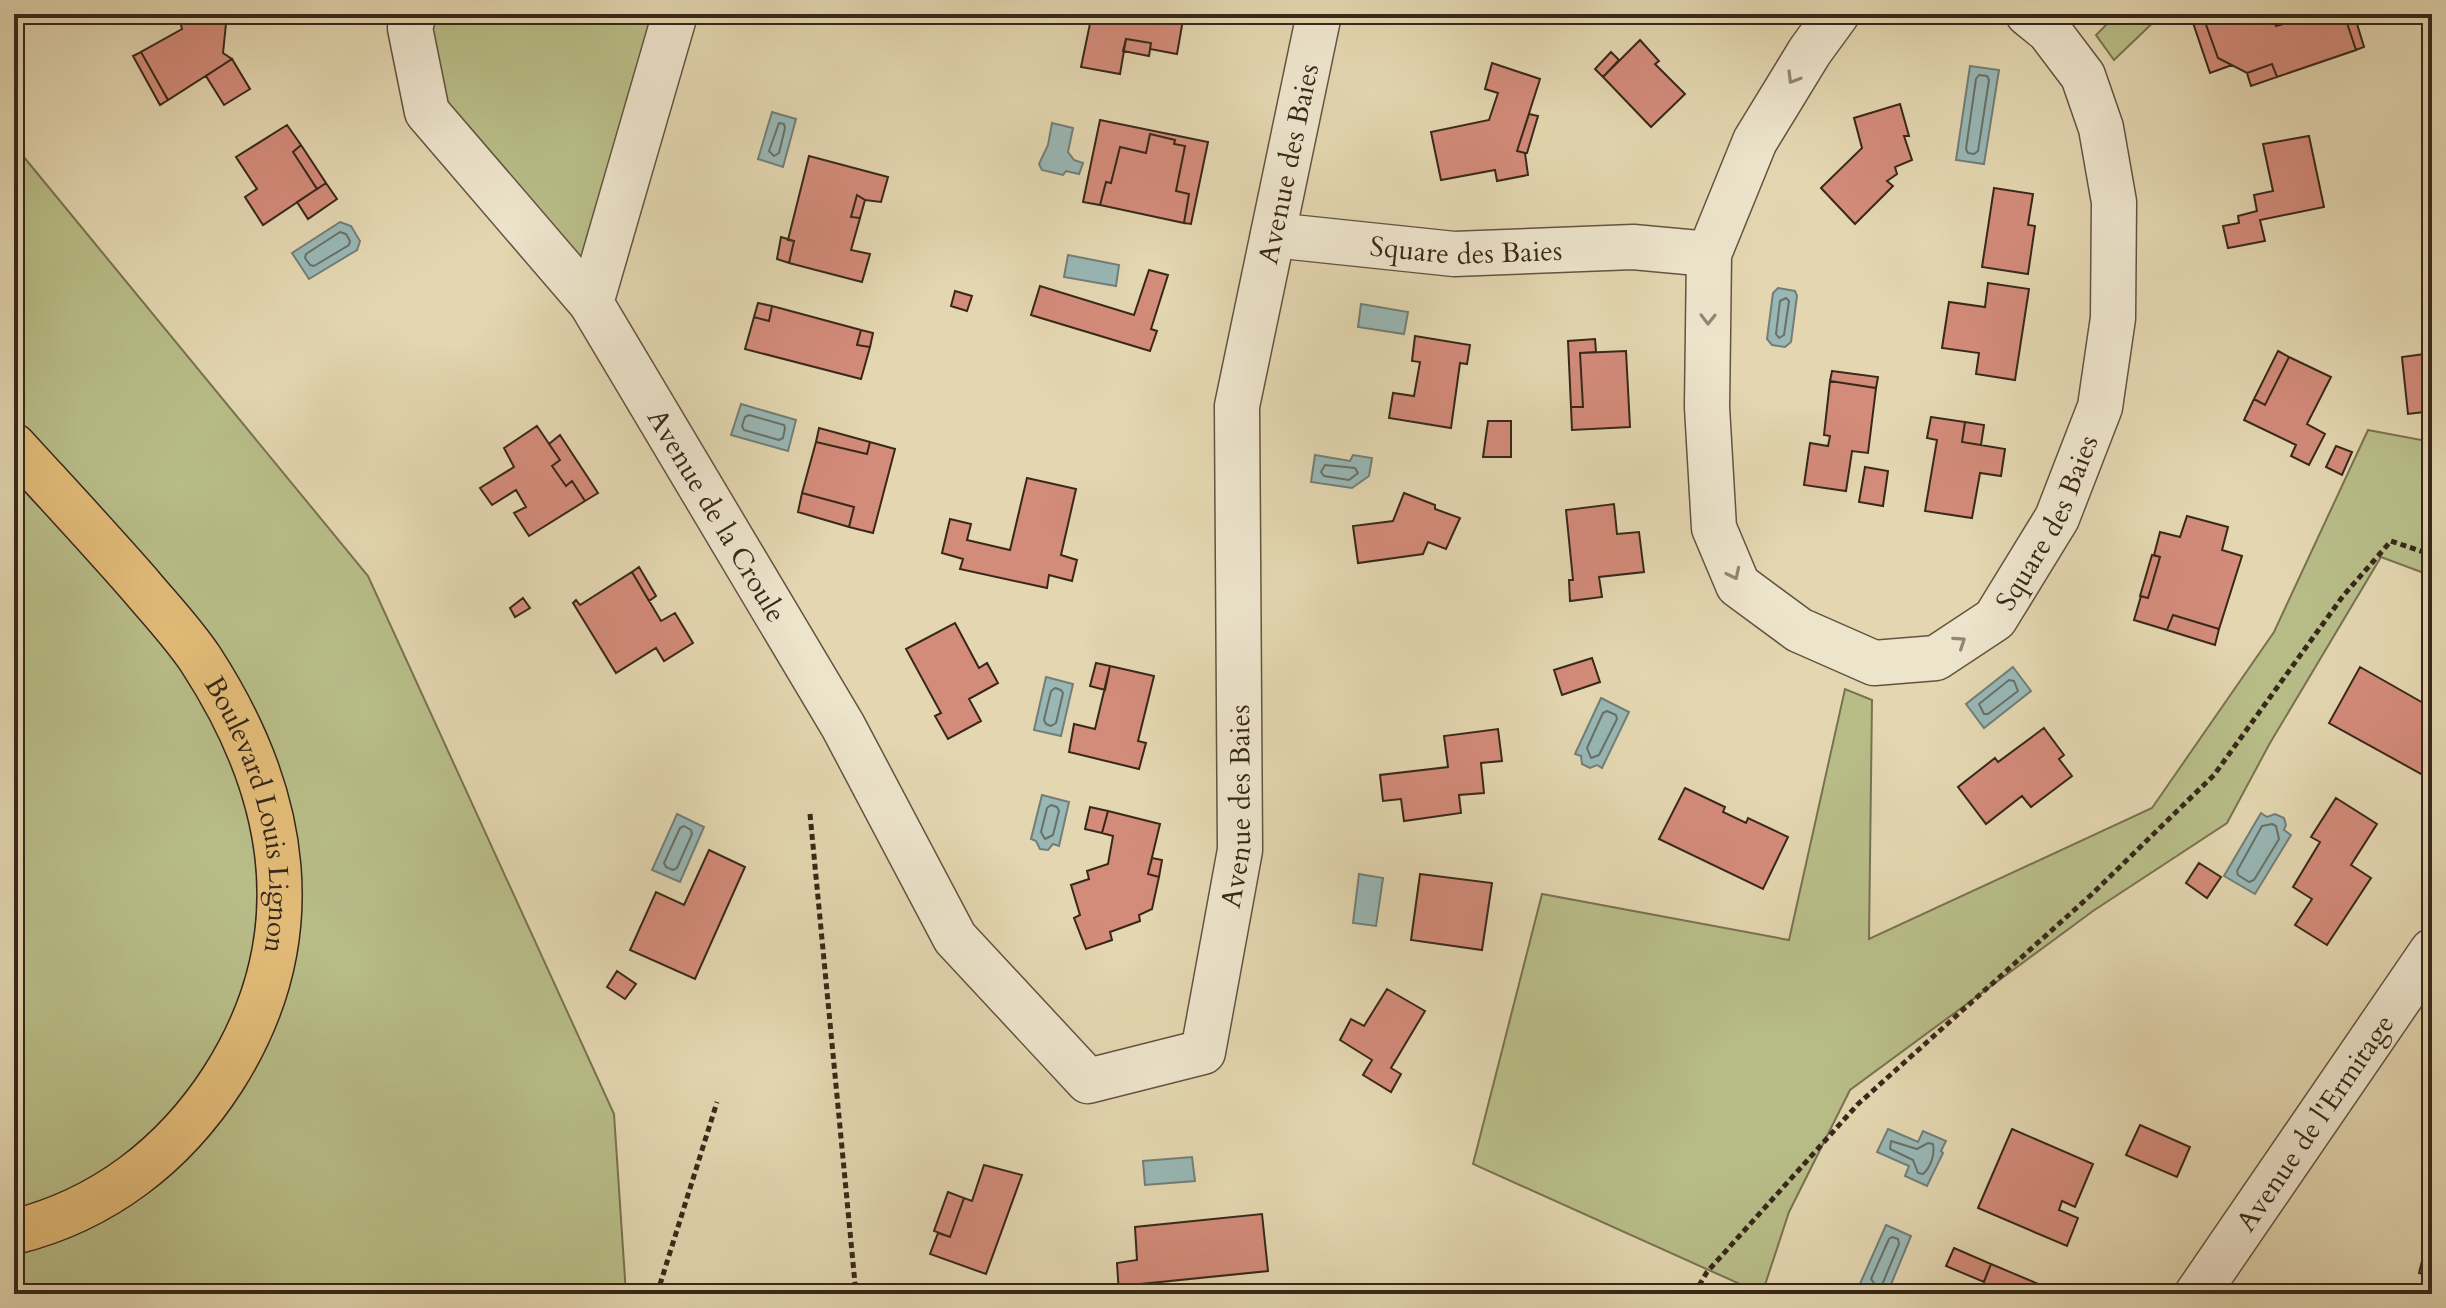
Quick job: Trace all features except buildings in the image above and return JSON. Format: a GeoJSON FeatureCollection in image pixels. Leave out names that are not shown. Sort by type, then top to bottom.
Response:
{"type":"FeatureCollection","features":[{"type":"Feature","properties":{"kind":"main road","name":"Boulevard Louis Lignon"},"geometry":{"type":"LineString","coordinates":[[14,446],[112,553],[199,657],[229,707],[267,796],[280,882],[273,962],[263,995],[252,1027],[209,1100],[183,1133],[122,1186],[62,1216],[14,1232]]}},
{"type":"Feature","properties":{"kind":"street","name":"Avenue de la Croule"},"geometry":{"type":"LineString","coordinates":[[414,14],[410,28],[427,112],[591,303],[843,726]]}},
{"type":"Feature","properties":{"kind":"street"},"geometry":{"type":"LineString","coordinates":[[591,303],[675,14]]}},
{"type":"Feature","properties":{"kind":"street","name":"Avenue des Baies"},"geometry":{"type":"LineString","coordinates":[[843,726],[955,938],[1088,1081],[1203,1052],[1240,850],[1237,406],[1319,14]]}},
{"type":"Feature","properties":{"kind":"street","name":"Square des Baies"},"geometry":{"type":"LineString","coordinates":[[1837,14],[1810,51],[1755,141],[1709,254],[1707,407],[1714,528],[1738,585],[1799,630],[1874,663],[1936,658],[1995,619],[2057,518],[2100,407],[2113,318],[2114,202],[2101,128],[2083,76],[2049,31],[2028,14]]}},
{"type":"Feature","properties":{"kind":"street","name":"Square des Baies"},"geometry":{"type":"LineString","coordinates":[[1273,235],[1454,254],[1633,247],[1709,254]]}},
{"type":"Feature","properties":{"kind":"street","name":"Avenue de l'Ermitage"},"geometry":{"type":"LineString","coordinates":[[2197,1294],[2432,951]]}},
{"type":"Feature","properties":{"kind":"path"},"geometry":{"type":"LineString","coordinates":[[1694,1294],[1707,1272],[1858,1104],[2091,895],[2214,775],[2343,596],[2391,541],[2432,555]]}},
{"type":"Feature","properties":{"kind":"path"},"geometry":{"type":"LineString","coordinates":[[810,814],[856,1294]]}},
{"type":"Feature","properties":{"kind":"path"},"geometry":{"type":"LineString","coordinates":[[657,1294],[717,1102]]}},
{"type":"Feature","properties":{"kind":"green space"},"geometry":{"type":"Polygon","coordinates":[[[417,14],[672,14],[591,300],[429,111],[417,14]]]}},
{"type":"Feature","properties":{"kind":"green space"},"geometry":{"type":"Polygon","coordinates":[[[2117,14],[2162,14],[2114,60],[2096,35],[2117,14]]]}},
{"type":"Feature","properties":{"kind":"green space"},"geometry":{"type":"Polygon","coordinates":[[[14,145],[368,576],[614,1114],[626,1294],[14,1294],[14,145]]]}},
{"type":"Feature","properties":{"kind":"green space"},"geometry":{"type":"Polygon","coordinates":[[[2368,430],[2432,442],[2432,576],[2381,557],[2270,743],[2227,823],[2093,911],[1850,1090],[1789,1212],[1762,1294],[1473,1164],[1542,894],[1789,940],[1845,689],[1872,700],[1869,939],[2152,808],[2274,632],[2368,430]]]}},
{"type":"Feature","properties":{"kind":"water"},"geometry":{"type":"Polygon","coordinates":[[[1970,66],[1999,70],[1984,164],[1956,160],[1970,66]]]}},
{"type":"Feature","properties":{"kind":"water"},"geometry":{"type":"Polygon","coordinates":[[[772,112],[796,119],[783,167],[758,159],[772,112]]]}},
{"type":"Feature","properties":{"kind":"water"},"geometry":{"type":"Polygon","coordinates":[[[1052,123],[1073,128],[1068,152],[1074,160],[1083,163],[1079,174],[1066,171],[1063,175],[1042,170],[1039,164],[1048,145],[1052,123]]]}},
{"type":"Feature","properties":{"kind":"water"},"geometry":{"type":"Polygon","coordinates":[[[340,222],[351,226],[360,241],[357,250],[309,279],[292,253],[340,222]]]}},
{"type":"Feature","properties":{"kind":"water"},"geometry":{"type":"Polygon","coordinates":[[[1068,255],[1119,265],[1116,286],[1064,277],[1068,255]]]}},
{"type":"Feature","properties":{"kind":"water"},"geometry":{"type":"Polygon","coordinates":[[[1778,288],[1795,291],[1797,296],[1791,342],[1785,347],[1772,345],[1767,339],[1773,293],[1778,288]]]}},
{"type":"Feature","properties":{"kind":"water"},"geometry":{"type":"Polygon","coordinates":[[[1361,304],[1408,312],[1404,334],[1358,327],[1361,304]]]}},
{"type":"Feature","properties":{"kind":"water"},"geometry":{"type":"Polygon","coordinates":[[[741,404],[796,420],[788,451],[731,435],[741,404]]]}},
{"type":"Feature","properties":{"kind":"water"},"geometry":{"type":"Polygon","coordinates":[[[1315,455],[1350,461],[1353,455],[1372,458],[1369,476],[1352,488],[1311,482],[1315,455]]]}},
{"type":"Feature","properties":{"kind":"water"},"geometry":{"type":"Polygon","coordinates":[[[2013,667],[2031,691],[1984,728],[1966,704],[2013,667]]]}},
{"type":"Feature","properties":{"kind":"water"},"geometry":{"type":"Polygon","coordinates":[[[1046,677],[1073,684],[1061,736],[1034,730],[1046,677]]]}},
{"type":"Feature","properties":{"kind":"water"},"geometry":{"type":"Polygon","coordinates":[[[1601,698],[1629,712],[1602,768],[1597,765],[1590,768],[1582,764],[1581,756],[1575,754],[1601,698]]]}},
{"type":"Feature","properties":{"kind":"water"},"geometry":{"type":"Polygon","coordinates":[[[1042,795],[1069,802],[1059,846],[1053,844],[1048,850],[1040,849],[1031,839],[1042,795]]]}},
{"type":"Feature","properties":{"kind":"water"},"geometry":{"type":"Polygon","coordinates":[[[2261,813],[2267,817],[2275,814],[2284,818],[2284,830],[2291,835],[2255,894],[2224,876],[2261,813]]]}},
{"type":"Feature","properties":{"kind":"water"},"geometry":{"type":"Polygon","coordinates":[[[677,814],[704,827],[680,882],[652,870],[677,814]]]}},
{"type":"Feature","properties":{"kind":"water"},"geometry":{"type":"Polygon","coordinates":[[[1359,874],[1383,878],[1376,926],[1353,923],[1359,874]]]}},
{"type":"Feature","properties":{"kind":"water"},"geometry":{"type":"Polygon","coordinates":[[[1888,1129],[1918,1142],[1923,1131],[1946,1141],[1927,1186],[1905,1176],[1909,1166],[1877,1152],[1888,1129]]]}},
{"type":"Feature","properties":{"kind":"water"},"geometry":{"type":"Polygon","coordinates":[[[1192,1157],[1195,1181],[1145,1185],[1143,1161],[1192,1157]]]}},
{"type":"Feature","properties":{"kind":"water"},"geometry":{"type":"Polygon","coordinates":[[[1886,1225],[1911,1236],[1887,1294],[1878,1294],[1859,1286],[1886,1225]]]}}]}
